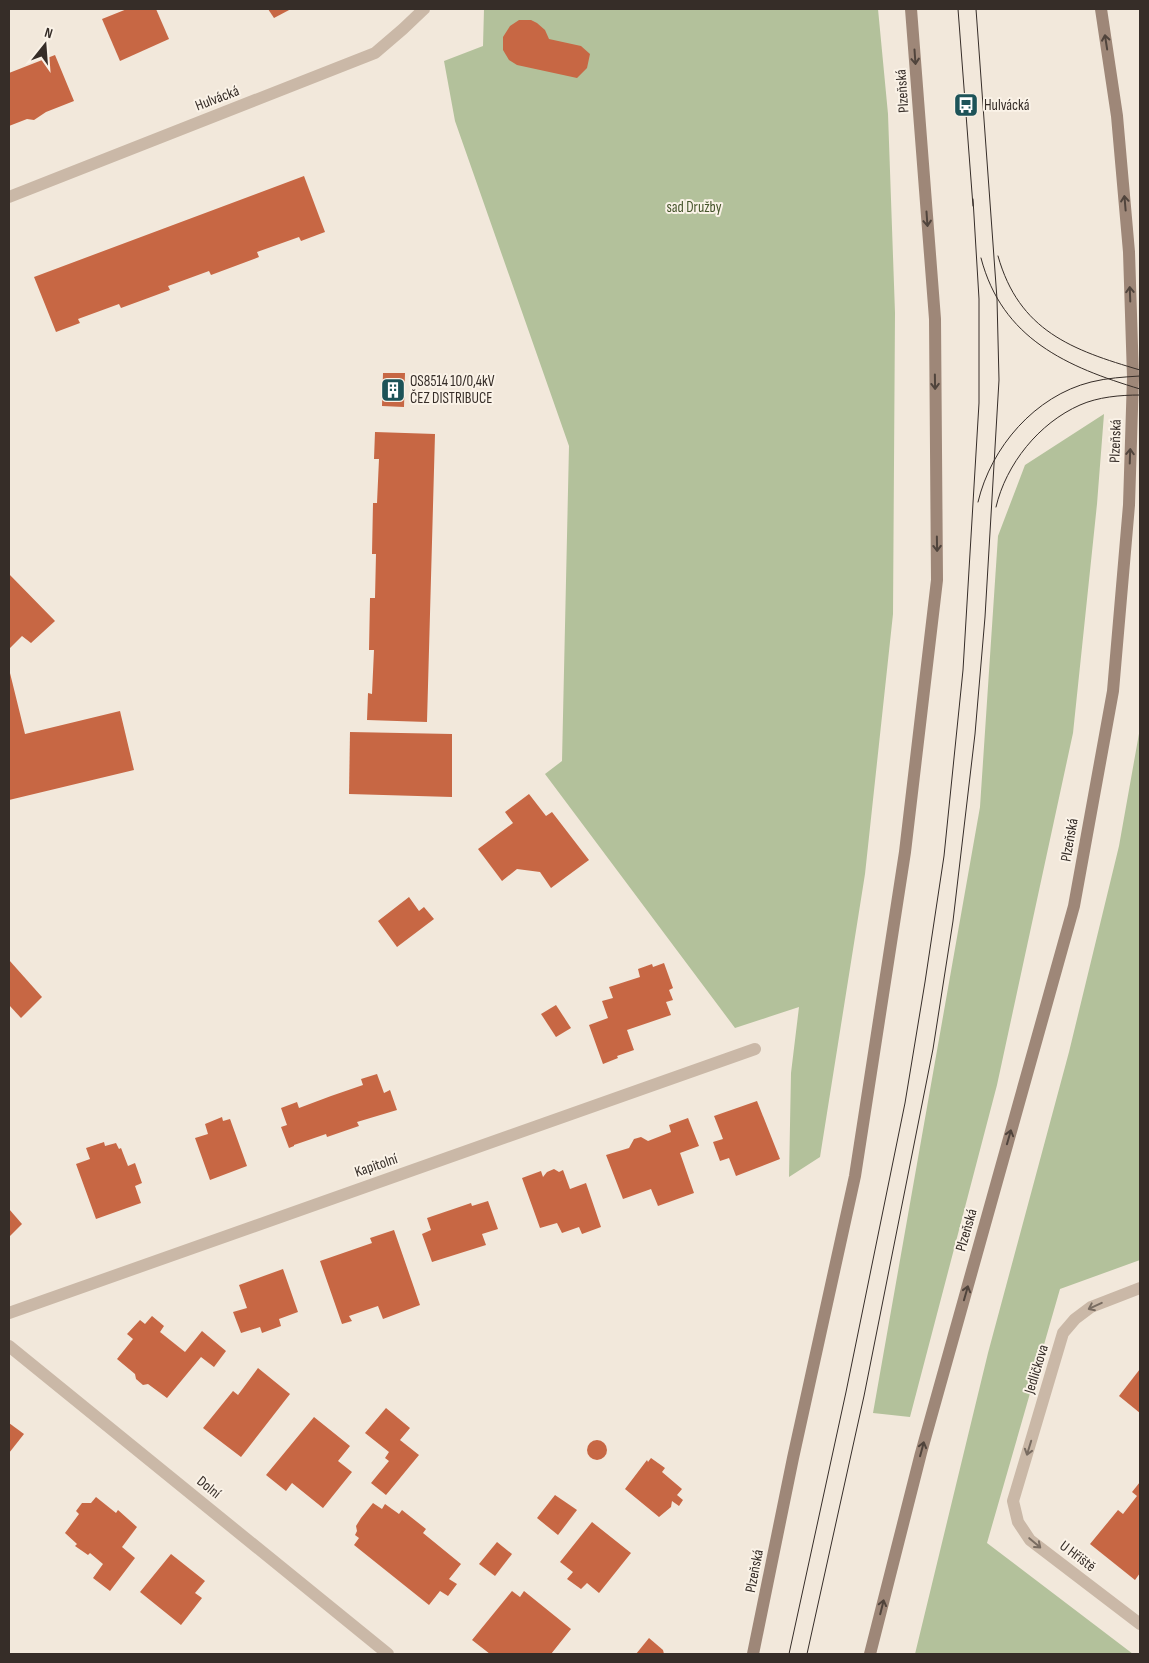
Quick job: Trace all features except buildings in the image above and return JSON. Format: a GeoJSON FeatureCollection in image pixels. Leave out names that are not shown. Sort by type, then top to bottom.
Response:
{"type":"FeatureCollection","features":[{"type":"Feature","properties":{"kind":"main road","name":"Plzeňská"},"geometry":{"type":"LineString","coordinates":[[753,1654],[793,1458],[855,1176],[905,852],[938,580],[935,320],[911,9]]}},
{"type":"Feature","properties":{"kind":"main road","name":"Plzeňská"},"geometry":{"type":"LineString","coordinates":[[870,1654],[924,1443],[1074,906],[1113,691],[1129,505],[1133,377],[1129,252],[1117,116],[1101,9]]}},
{"type":"Feature","properties":{"kind":"street","name":"Hulvácká"},"geometry":{"type":"LineString","coordinates":[[9,197],[375,54],[424,9]]}},
{"type":"Feature","properties":{"kind":"street","name":"Kapitolní"},"geometry":{"type":"LineString","coordinates":[[9,1313],[755,1049]]}},
{"type":"Feature","properties":{"kind":"street","name":"Jedličkova"},"geometry":{"type":"LineString","coordinates":[[1012,1501],[1064,1333],[1075,1319],[1090,1307],[1140,1288]]}},
{"type":"Feature","properties":{"kind":"street","name":"Dolní"},"geometry":{"type":"LineString","coordinates":[[9,1346],[388,1654]]}},
{"type":"Feature","properties":{"kind":"street","name":"U Hřiště"},"geometry":{"type":"LineString","coordinates":[[1012,1501],[1018,1522],[1030,1540],[1140,1624]]}},
{"type":"Feature","properties":{"kind":"green space","name":"sad Družby"},"geometry":{"type":"Polygon","coordinates":[[[484,9],[878,9],[888,114],[895,313],[893,614],[865,874],[820,1157],[789,1177],[791,1073],[799,1007],[735,1028],[545,774],[562,761],[569,446],[455,121],[444,61],[483,46],[484,9]]]}},
{"type":"Feature","properties":{"kind":"green space"},"geometry":{"type":"Polygon","coordinates":[[[1104,414],[1097,504],[1073,733],[997,1085],[910,1417],[873,1413],[980,807],[998,536],[1025,465],[1104,414]]]}},
{"type":"Feature","properties":{"kind":"green space"},"geometry":{"type":"Polygon","coordinates":[[[1140,728],[1140,1260],[1060,1289],[987,1543],[1133,1654],[915,1654],[988,1353],[1069,1052],[1119,846],[1140,728]]]}},
{"type":"Feature","properties":{"kind":"tram line"},"geometry":{"type":"LineString","coordinates":[[958,9],[973,206]]}},
{"type":"Feature","properties":{"kind":"tram line"},"geometry":{"type":"LineString","coordinates":[[807,1654],[864,1396],[933,1049],[953,921],[975,734],[985,617],[999,380],[997,299],[976,9]]}},
{"type":"Feature","properties":{"kind":"tram line"},"geometry":{"type":"LineString","coordinates":[[789,1654],[846,1392],[905,1103],[944,856],[963,670],[979,403],[979,299],[973,199]]}},
{"type":"Feature","properties":{"kind":"tram line"},"geometry":{"type":"LineString","coordinates":[[998,256],[1007,282],[1019,303],[1034,320],[1051,334],[1092,354],[1140,370]]}},
{"type":"Feature","properties":{"kind":"tram line"},"geometry":{"type":"LineString","coordinates":[[981,258],[991,286],[1004,310],[1021,329],[1041,346],[1087,371],[1140,389]]}},
{"type":"Feature","properties":{"kind":"tram line"},"geometry":{"type":"LineString","coordinates":[[978,502],[993,462],[1018,427],[1034,412],[1052,399],[1071,389],[1091,382],[1140,376]]}},
{"type":"Feature","properties":{"kind":"tram line"},"geometry":{"type":"LineString","coordinates":[[996,507],[1001,491],[1016,461],[1026,447],[1051,422],[1087,402],[1109,397],[1140,395]]}},
{"type":"Feature","properties":{"kind":"place","name":"Hulvácká"},"geometry":{"type":"Point","coordinates":[966,105]}},
{"type":"Feature","properties":{"kind":"place","name":"OS8514 10/0,4kV ČEZ DISTRIBUCE"},"geometry":{"type":"Point","coordinates":[393,390]}}]}
